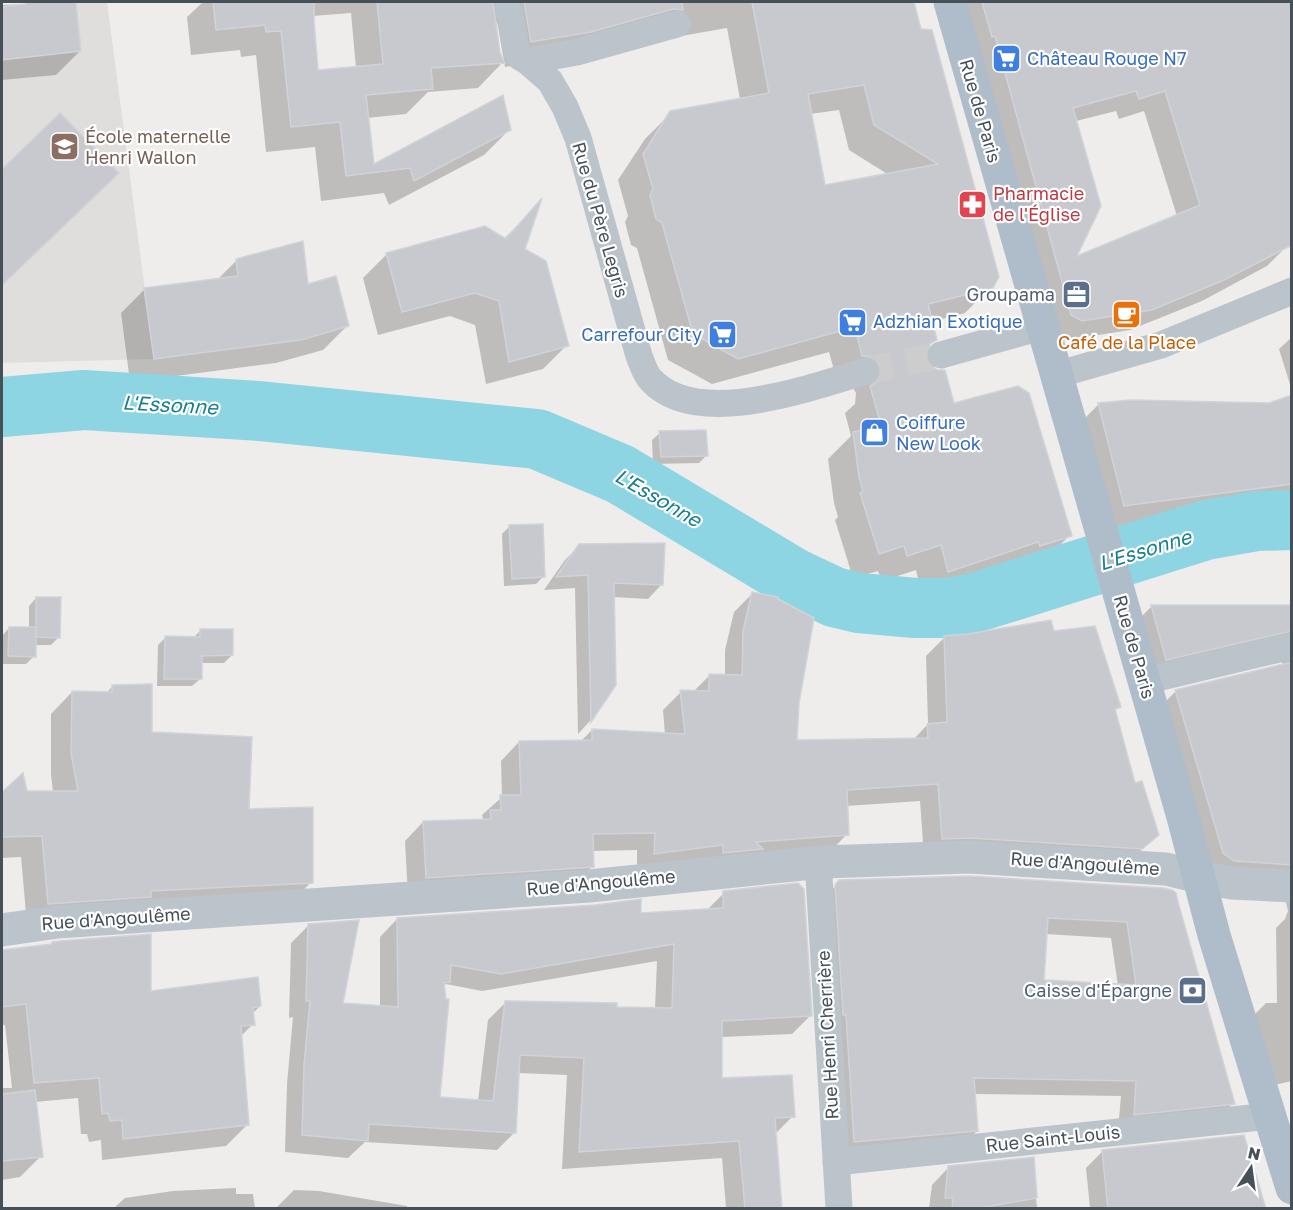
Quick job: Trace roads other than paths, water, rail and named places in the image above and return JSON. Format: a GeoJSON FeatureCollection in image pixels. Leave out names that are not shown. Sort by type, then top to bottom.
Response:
{"type":"FeatureCollection","features":[{"type":"Feature","properties":{"kind":"main road","name":"Rue de Paris"},"geometry":{"type":"LineString","coordinates":[[950,2],[1144,681],[1214,935],[1292,1188]]}},
{"type":"Feature","properties":{"kind":"street"},"geometry":{"type":"LineString","coordinates":[[507,2],[516,50],[527,62],[577,52],[677,24]]}},
{"type":"Feature","properties":{"kind":"street","name":"Rue du Père Legris"},"geometry":{"type":"LineString","coordinates":[[527,62],[550,81],[565,107],[578,138],[639,356],[649,379],[667,393],[695,402],[724,403],[776,398],[866,371]]}},
{"type":"Feature","properties":{"kind":"street"},"geometry":{"type":"LineString","coordinates":[[1056,375],[1161,345],[1292,291]]}},
{"type":"Feature","properties":{"kind":"street"},"geometry":{"type":"LineString","coordinates":[[941,355],[1041,327]]}},
{"type":"Feature","properties":{"kind":"street"},"geometry":{"type":"LineString","coordinates":[[1144,681],[1292,645]]}},
{"type":"Feature","properties":{"kind":"street","name":"Rue d'Angoulême"},"geometry":{"type":"LineString","coordinates":[[2,930],[70,921],[589,886],[823,862],[969,857],[1166,868],[1232,883],[1292,886]]}},
{"type":"Feature","properties":{"kind":"street","name":"Rue Henri Cherrière"},"geometry":{"type":"LineString","coordinates":[[823,862],[819,877],[838,1209]]}},
{"type":"Feature","properties":{"kind":"street","name":"Rue Saint-Louis"},"geometry":{"type":"LineString","coordinates":[[836,1162],[1270,1116]]}},
{"type":"Feature","properties":{"kind":"waterway","name":"L'Essonne"},"geometry":{"type":"LineString","coordinates":[[2,407],[84,400],[259,411],[537,439],[620,474],[792,577],[834,597],[859,603],[915,608],[947,608],[974,603],[1206,530],[1257,521],[1292,520]]}},
{"type":"Feature","properties":{"kind":"tunnel"},"geometry":{"type":"LineString","coordinates":[[866,371],[941,355]]}},
{"type":"Feature","properties":{"kind":"place","name":"Château Rouge N7"},"geometry":{"type":"Point","coordinates":[1006,59]}},
{"type":"Feature","properties":{"kind":"place","name":"École maternelle Henri Wallon"},"geometry":{"type":"Point","coordinates":[64,147]}},
{"type":"Feature","properties":{"kind":"place","name":"Pharmacie de l'Église"},"geometry":{"type":"Point","coordinates":[972,204]}},
{"type":"Feature","properties":{"kind":"place","name":"Groupama"},"geometry":{"type":"Point","coordinates":[1076,295]}},
{"type":"Feature","properties":{"kind":"place","name":"Café de la Place"},"geometry":{"type":"Point","coordinates":[1127,314]}},
{"type":"Feature","properties":{"kind":"place","name":"Adzhian Exotique"},"geometry":{"type":"Point","coordinates":[852,322]}},
{"type":"Feature","properties":{"kind":"place","name":"Carrefour City"},"geometry":{"type":"Point","coordinates":[723,335]}},
{"type":"Feature","properties":{"kind":"place","name":"Coiffure New Look"},"geometry":{"type":"Point","coordinates":[875,433]}},
{"type":"Feature","properties":{"kind":"place","name":"Caisse d'Épargne"},"geometry":{"type":"Point","coordinates":[1193,991]}}]}
